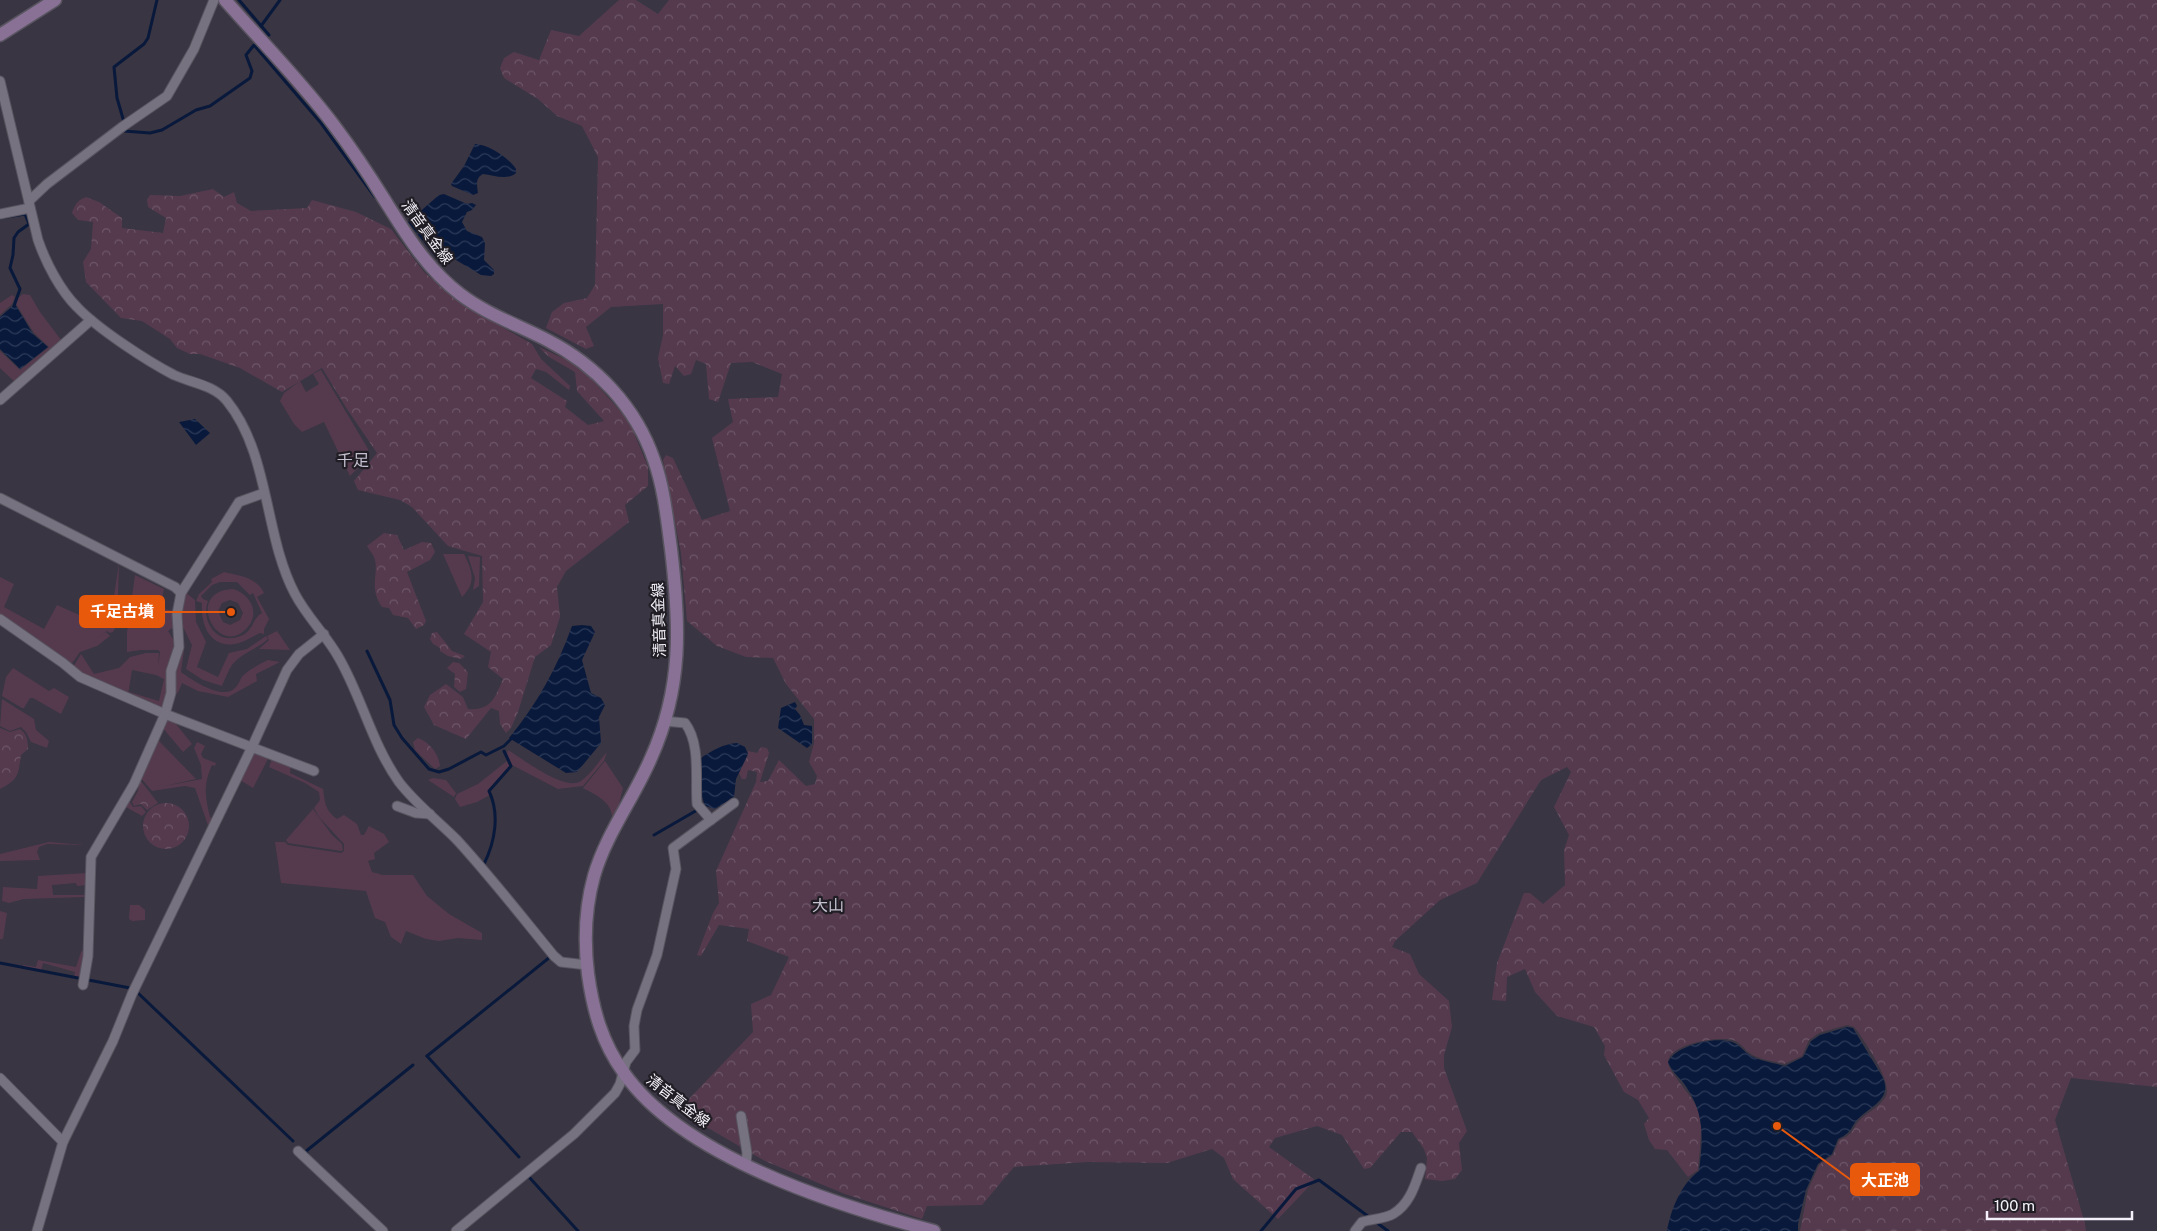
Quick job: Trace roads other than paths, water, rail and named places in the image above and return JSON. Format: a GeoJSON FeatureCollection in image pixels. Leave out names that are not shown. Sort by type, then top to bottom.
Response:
{"type":"FeatureCollection","features":[{"type":"Feature","properties":{"kind":"main road"},"geometry":{"type":"LineString","coordinates":[[0,36],[55,0]]}},
{"type":"Feature","properties":{"kind":"main road","name":"清音真金線"},"geometry":{"type":"LineString","coordinates":[[224,0],[332,123],[359,160],[406,235],[436,274],[462,296],[478,306],[547,340],[579,359],[611,388],[635,421],[648,445],[661,486],[678,604],[676,663],[671,696],[653,755],[607,841],[599,860],[589,901],[586,922],[587,965],[593,1004],[598,1024],[607,1046],[624,1074],[644,1097],[678,1124],[746,1164],[769,1177],[823,1197],[934,1231]]}},
{"type":"Feature","properties":{"kind":"street"},"geometry":{"type":"LineString","coordinates":[[0,214],[29,205],[46,184],[167,96],[194,49],[214,0]]}},
{"type":"Feature","properties":{"kind":"street"},"geometry":{"type":"LineString","coordinates":[[0,81],[29,205],[44,255],[70,300],[91,320],[145,358],[172,374],[210,388],[227,401],[247,437],[277,545],[292,588],[339,656],[385,761],[401,785],[458,841],[554,956],[561,962],[587,965]]}},
{"type":"Feature","properties":{"kind":"street"},"geometry":{"type":"LineString","coordinates":[[0,400],[91,320]]}},
{"type":"Feature","properties":{"kind":"street"},"geometry":{"type":"LineString","coordinates":[[84,982],[88,956],[91,857],[134,784],[165,714],[171,693],[171,671],[179,647],[177,614],[181,593],[240,502],[264,493]]}},
{"type":"Feature","properties":{"kind":"street"},"geometry":{"type":"LineString","coordinates":[[0,498],[175,587],[181,593]]}},
{"type":"Feature","properties":{"kind":"street"},"geometry":{"type":"LineString","coordinates":[[0,619],[80,677],[165,714],[314,771]]}},
{"type":"Feature","properties":{"kind":"street"},"geometry":{"type":"LineString","coordinates":[[37,1231],[63,1142],[113,1041],[133,991],[292,662],[304,649],[324,634]]}},
{"type":"Feature","properties":{"kind":"street"},"geometry":{"type":"LineString","coordinates":[[664,721],[685,723],[689,729],[695,750],[696,787],[700,809],[711,820]]}},
{"type":"Feature","properties":{"kind":"street"},"geometry":{"type":"LineString","coordinates":[[456,1231],[574,1134],[615,1093],[624,1074],[628,1058],[635,1050],[634,1026],[637,1010],[657,955],[676,868],[673,848],[734,803]]}},
{"type":"Feature","properties":{"kind":"street"},"geometry":{"type":"LineString","coordinates":[[397,806],[416,813],[430,814]]}},
{"type":"Feature","properties":{"kind":"street"},"geometry":{"type":"LineString","coordinates":[[0,1078],[63,1142]]}},
{"type":"Feature","properties":{"kind":"street"},"geometry":{"type":"LineString","coordinates":[[741,1116],[747,1153],[746,1164]]}},
{"type":"Feature","properties":{"kind":"street"},"geometry":{"type":"LineString","coordinates":[[298,1151],[383,1231]]}},
{"type":"Feature","properties":{"kind":"street"},"geometry":{"type":"LineString","coordinates":[[1355,1231],[1362,1222],[1392,1214],[1411,1197],[1421,1168]]}},
{"type":"Feature","properties":{"kind":"water"},"geometry":{"type":"Polygon","coordinates":[[[475,144],[486,146],[503,156],[513,165],[516,173],[508,177],[483,174],[478,180],[478,193],[473,195],[451,184],[464,166],[475,144]]]}},
{"type":"Feature","properties":{"kind":"water"},"geometry":{"type":"Polygon","coordinates":[[[444,194],[467,204],[472,203],[476,205],[467,212],[462,222],[467,231],[482,237],[485,243],[484,260],[494,270],[494,274],[491,276],[481,275],[446,254],[441,253],[436,258],[408,222],[439,195],[444,194]]]}},
{"type":"Feature","properties":{"kind":"water"},"geometry":{"type":"Polygon","coordinates":[[[15,304],[33,334],[48,347],[20,369],[0,349],[0,317],[15,304]]]}},
{"type":"Feature","properties":{"kind":"water"},"geometry":{"type":"Polygon","coordinates":[[[195,419],[210,433],[196,445],[179,422],[195,419]]]}},
{"type":"Feature","properties":{"kind":"water"},"geometry":{"type":"Polygon","coordinates":[[[572,626],[591,626],[595,632],[582,660],[591,693],[601,698],[605,705],[599,717],[601,743],[577,772],[566,773],[509,738],[529,712],[545,685],[560,656],[572,626]]]}},
{"type":"Feature","properties":{"kind":"water"},"geometry":{"type":"Polygon","coordinates":[[[795,702],[797,706],[795,709],[804,725],[812,726],[812,744],[807,748],[778,728],[781,708],[795,702]]]}},
{"type":"Feature","properties":{"kind":"water"},"geometry":{"type":"Polygon","coordinates":[[[737,743],[745,747],[748,754],[736,779],[734,797],[715,809],[705,806],[701,794],[701,758],[718,748],[737,743]]]}},
{"type":"Feature","properties":{"kind":"water"},"geometry":{"type":"Polygon","coordinates":[[[1847,1027],[1853,1028],[1882,1076],[1885,1083],[1884,1095],[1857,1120],[1847,1134],[1838,1139],[1832,1154],[1818,1164],[1806,1190],[1798,1231],[1667,1231],[1671,1214],[1682,1190],[1699,1171],[1702,1138],[1700,1118],[1693,1098],[1668,1062],[1672,1056],[1697,1043],[1725,1040],[1735,1043],[1755,1058],[1785,1066],[1803,1057],[1811,1041],[1820,1035],[1847,1027]]]}},
{"type":"Feature","properties":{"kind":"waterway"},"geometry":{"type":"LineString","coordinates":[[124,122],[117,98],[114,67],[144,44],[148,38],[157,0]]}},
{"type":"Feature","properties":{"kind":"waterway"},"geometry":{"type":"LineString","coordinates":[[239,0],[269,35]]}},
{"type":"Feature","properties":{"kind":"waterway"},"geometry":{"type":"LineString","coordinates":[[261,26],[280,0]]}},
{"type":"Feature","properties":{"kind":"waterway"},"geometry":{"type":"LineString","coordinates":[[124,131],[150,133],[162,130],[196,110],[210,106],[250,78],[252,71],[246,55],[254,45],[321,123],[375,197]]}},
{"type":"Feature","properties":{"kind":"waterway"},"geometry":{"type":"LineString","coordinates":[[0,218],[25,214]]}},
{"type":"Feature","properties":{"kind":"waterway"},"geometry":{"type":"LineString","coordinates":[[14,306],[20,289],[10,268],[14,238],[18,232],[29,224],[25,214]]}},
{"type":"Feature","properties":{"kind":"waterway"},"geometry":{"type":"LineString","coordinates":[[367,651],[390,700],[394,725],[402,738],[429,769],[439,772],[449,769],[481,752],[486,755],[504,746],[513,737]]}},
{"type":"Feature","properties":{"kind":"waterway"},"geometry":{"type":"LineString","coordinates":[[484,864],[491,847],[495,828],[494,809],[489,791],[511,766],[504,751]]}},
{"type":"Feature","properties":{"kind":"waterway"},"geometry":{"type":"LineString","coordinates":[[654,835],[699,809]]}},
{"type":"Feature","properties":{"kind":"waterway"},"geometry":{"type":"LineString","coordinates":[[427,1056],[550,957]]}},
{"type":"Feature","properties":{"kind":"waterway"},"geometry":{"type":"LineString","coordinates":[[0,963],[130,988],[138,993],[293,1141]]}},
{"type":"Feature","properties":{"kind":"waterway"},"geometry":{"type":"LineString","coordinates":[[427,1056],[519,1157]]}},
{"type":"Feature","properties":{"kind":"waterway"},"geometry":{"type":"LineString","coordinates":[[307,1153],[305,1152],[413,1065]]}},
{"type":"Feature","properties":{"kind":"waterway"},"geometry":{"type":"LineString","coordinates":[[529,1177],[578,1231]]}},
{"type":"Feature","properties":{"kind":"waterway"},"geometry":{"type":"LineString","coordinates":[[1261,1231],[1296,1189],[1319,1180],[1388,1231]]}},
{"type":"Feature","properties":{"kind":"place","name":"千足古墳"},"geometry":{"type":"Point","coordinates":[231,612]}},
{"type":"Feature","properties":{"kind":"place","name":"大正池"},"geometry":{"type":"Point","coordinates":[1777,1126]}},
{"type":"Feature","properties":{"kind":"district","name":"千足"},"geometry":{"type":"Point","coordinates":[353,460]}},
{"type":"Feature","properties":{"kind":"district","name":"大山"},"geometry":{"type":"Point","coordinates":[828,905]}}]}
